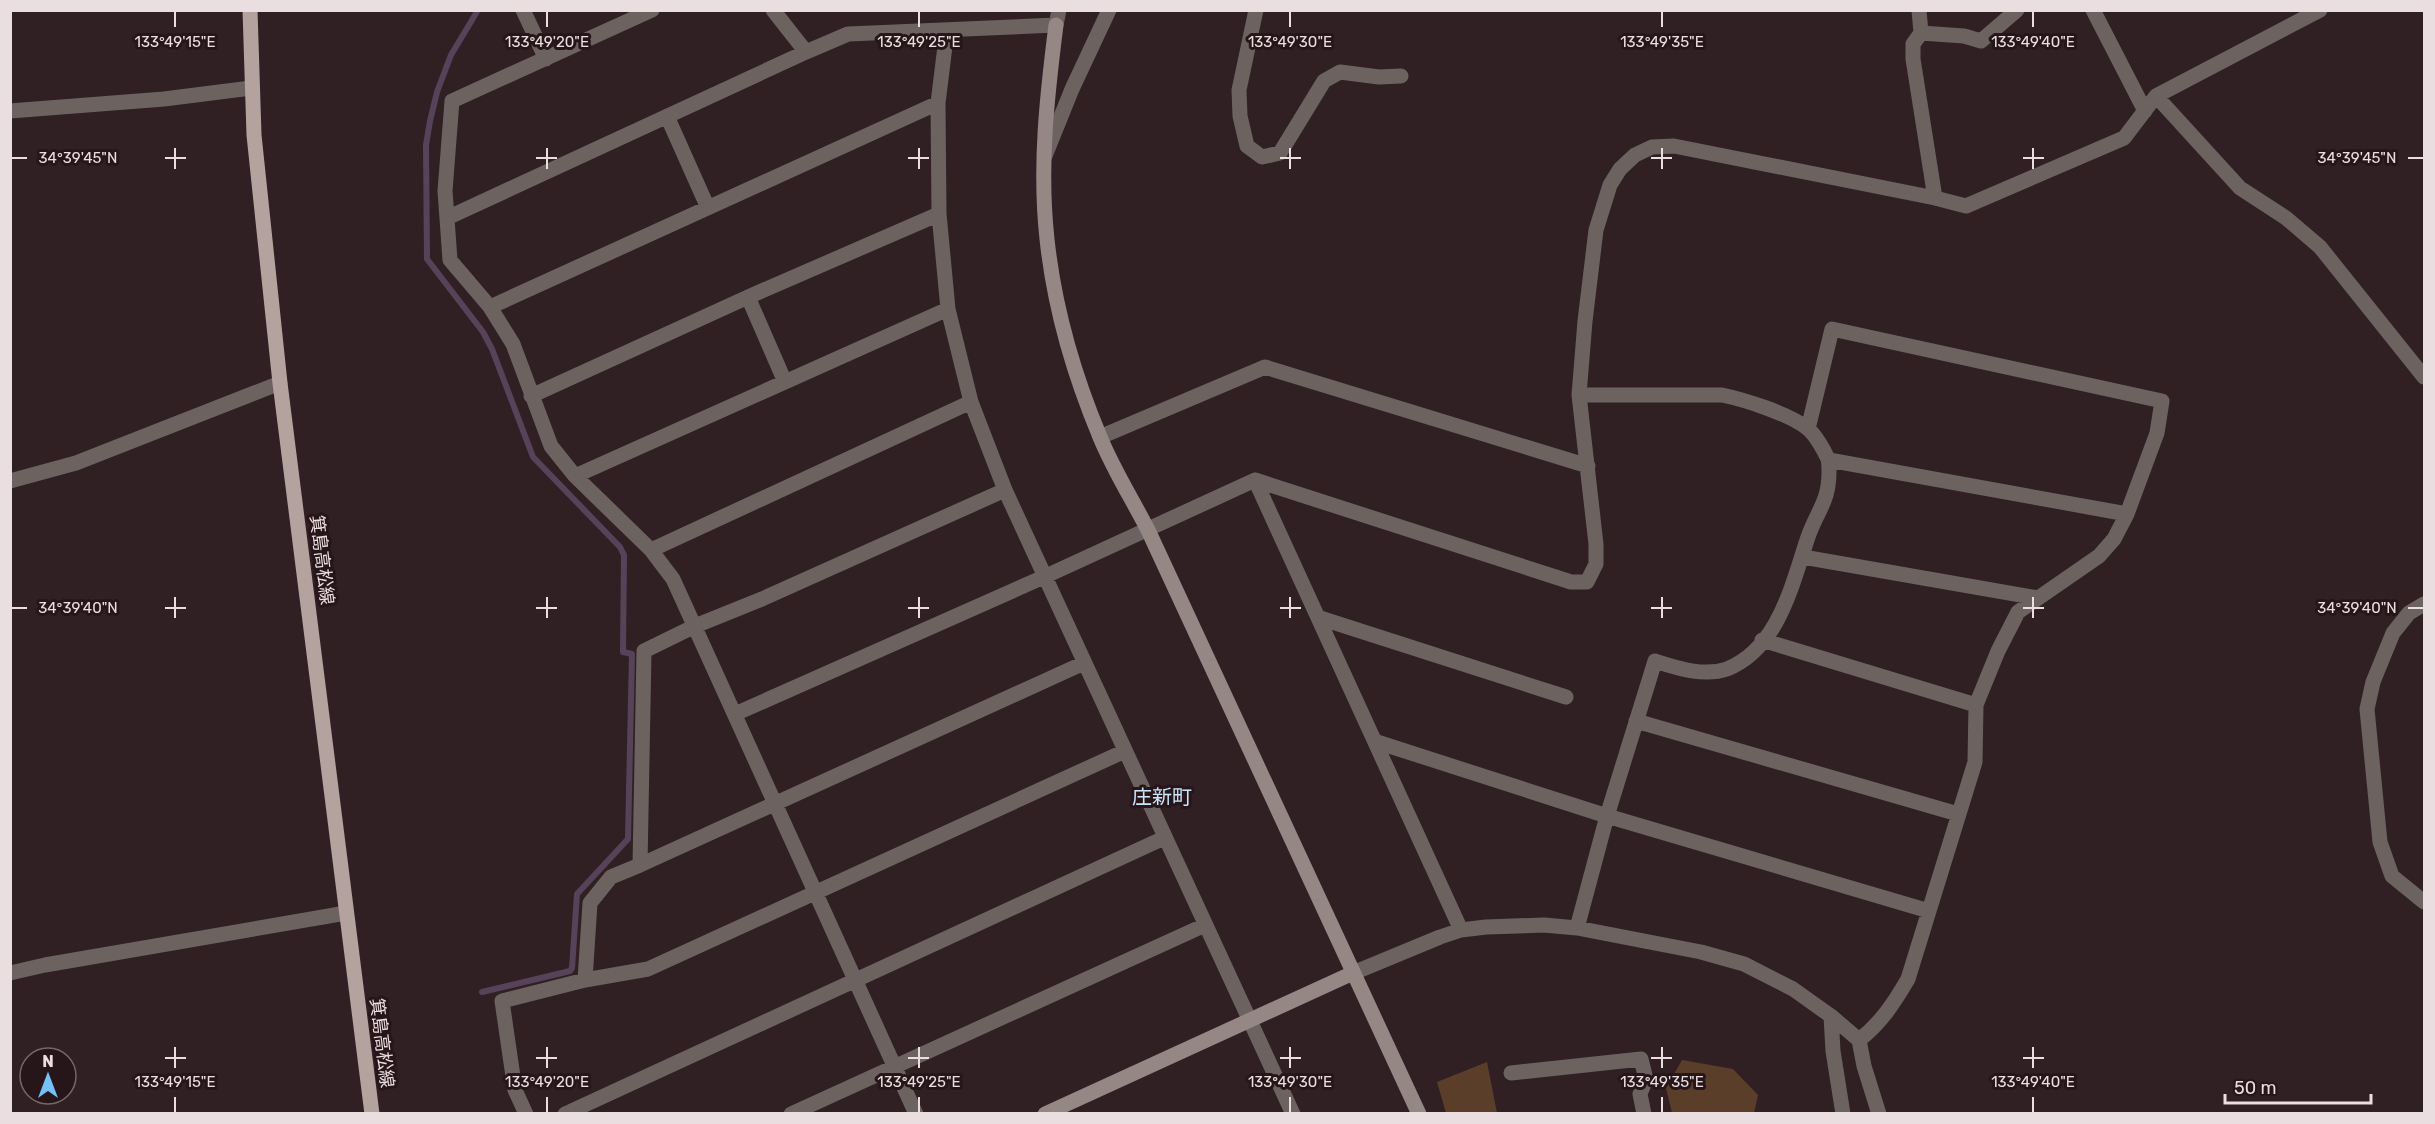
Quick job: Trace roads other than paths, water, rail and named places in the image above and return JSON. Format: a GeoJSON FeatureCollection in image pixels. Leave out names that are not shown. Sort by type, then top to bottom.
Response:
{"type":"FeatureCollection","features":[{"type":"Feature","properties":{"kind":"main road","name":"箕島高松線"},"geometry":{"type":"LineString","coordinates":[[250,10],[254,135],[280,383],[372,1113]]}},
{"type":"Feature","properties":{"kind":"street"},"geometry":{"type":"LineString","coordinates":[[523,10],[546,59]]}},
{"type":"Feature","properties":{"kind":"street"},"geometry":{"type":"LineString","coordinates":[[652,10],[452,101],[445,190],[450,260],[490,308],[513,344],[551,446],[575,476],[651,550],[673,579],[916,1113]]}},
{"type":"Feature","properties":{"kind":"street"},"geometry":{"type":"LineString","coordinates":[[773,10],[806,52]]}},
{"type":"Feature","properties":{"kind":"street"},"geometry":{"type":"LineString","coordinates":[[1043,159],[1072,88],[1109,10]]}},
{"type":"Feature","properties":{"kind":"street"},"geometry":{"type":"LineString","coordinates":[[1256,10],[1239,90],[1240,116],[1247,146],[1262,157],[1280,153],[1324,81],[1341,72],[1379,77],[1401,76]]}},
{"type":"Feature","properties":{"kind":"street"},"geometry":{"type":"LineString","coordinates":[[1919,10],[1921,33],[1913,44],[1913,59],[1935,198]]}},
{"type":"Feature","properties":{"kind":"street"},"geometry":{"type":"LineString","coordinates":[[1921,33],[1964,36],[1981,41],[2016,10]]}},
{"type":"Feature","properties":{"kind":"street"},"geometry":{"type":"LineString","coordinates":[[2092,10],[2145,111]]}},
{"type":"Feature","properties":{"kind":"street"},"geometry":{"type":"LineString","coordinates":[[735,714],[1255,480],[1571,582],[1587,582],[1596,564],[1593,503],[1579,395],[1585,321],[1596,230],[1610,185],[1620,169],[1635,155],[1652,147],[1674,146],[1966,206],[2124,138],[2156,96],[2320,10]]}},
{"type":"Feature","properties":{"kind":"street"},"geometry":{"type":"LineString","coordinates":[[447,218],[848,34],[947,30],[1058,18],[1047,100],[1043,159],[1047,238],[1069,348],[1100,437],[1148,530],[1419,1113]]}},
{"type":"Feature","properties":{"kind":"street"},"geometry":{"type":"LineString","coordinates":[[947,30],[938,103],[939,214],[948,309],[972,402],[1005,490],[1204,925],[1293,1113]]}},
{"type":"Feature","properties":{"kind":"street"},"geometry":{"type":"LineString","coordinates":[[10,111],[164,99],[251,88]]}},
{"type":"Feature","properties":{"kind":"street"},"geometry":{"type":"LineString","coordinates":[[2156,96],[2240,188],[2286,218],[2320,247],[2424,377]]}},
{"type":"Feature","properties":{"kind":"street"},"geometry":{"type":"LineString","coordinates":[[490,308],[938,103]]}},
{"type":"Feature","properties":{"kind":"street"},"geometry":{"type":"LineString","coordinates":[[667,116],[708,208]]}},
{"type":"Feature","properties":{"kind":"street"},"geometry":{"type":"LineString","coordinates":[[531,396],[748,297],[939,214]]}},
{"type":"Feature","properties":{"kind":"street"},"geometry":{"type":"LineString","coordinates":[[748,297],[785,382]]}},
{"type":"Feature","properties":{"kind":"street"},"geometry":{"type":"LineString","coordinates":[[575,476],[948,309]]}},
{"type":"Feature","properties":{"kind":"street"},"geometry":{"type":"LineString","coordinates":[[1808,429],[1832,329],[2162,401],[2157,433],[2127,514],[2114,539],[2099,556],[2018,612],[1998,651],[1976,705],[1975,762],[1908,979],[1894,1004],[1875,1028],[1859,1040]]}},
{"type":"Feature","properties":{"kind":"street"},"geometry":{"type":"LineString","coordinates":[[1100,437],[1265,367],[1588,466]]}},
{"type":"Feature","properties":{"kind":"street"},"geometry":{"type":"LineString","coordinates":[[10,481],[76,463],[280,383]]}},
{"type":"Feature","properties":{"kind":"street"},"geometry":{"type":"LineString","coordinates":[[1577,928],[1607,816],[1655,662],[1704,672],[1726,669],[1749,657],[1780,616],[1803,557],[1808,536],[1827,498],[1829,460],[1808,429],[1768,408],[1744,400],[1722,395],[1579,395]]}},
{"type":"Feature","properties":{"kind":"street"},"geometry":{"type":"LineString","coordinates":[[651,550],[972,402]]}},
{"type":"Feature","properties":{"kind":"street"},"geometry":{"type":"LineString","coordinates":[[1829,460],[2127,514]]}},
{"type":"Feature","properties":{"kind":"street"},"geometry":{"type":"LineString","coordinates":[[1255,480],[1377,742],[1461,930]]}},
{"type":"Feature","properties":{"kind":"street"},"geometry":{"type":"LineString","coordinates":[[640,866],[644,651],[695,626],[762,599],[1005,490]]}},
{"type":"Feature","properties":{"kind":"street"},"geometry":{"type":"LineString","coordinates":[[1803,557],[2038,598]]}},
{"type":"Feature","properties":{"kind":"street"},"geometry":{"type":"LineString","coordinates":[[2424,604],[2409,613],[2393,633],[2373,681],[2367,709],[2380,842],[2392,876],[2424,902]]}},
{"type":"Feature","properties":{"kind":"street"},"geometry":{"type":"LineString","coordinates":[[1320,618],[1566,697]]}},
{"type":"Feature","properties":{"kind":"street"},"geometry":{"type":"LineString","coordinates":[[1762,640],[1976,705]]}},
{"type":"Feature","properties":{"kind":"street"},"geometry":{"type":"LineString","coordinates":[[585,980],[590,903],[611,877],[640,866],[1084,663]]}},
{"type":"Feature","properties":{"kind":"street"},"geometry":{"type":"LineString","coordinates":[[1636,721],[1958,814]]}},
{"type":"Feature","properties":{"kind":"street"},"geometry":{"type":"LineString","coordinates":[[1377,742],[1607,816],[1929,911]]}},
{"type":"Feature","properties":{"kind":"street"},"geometry":{"type":"LineString","coordinates":[[526,1113],[516,1090],[502,1001],[585,980],[648,969],[1125,751]]}},
{"type":"Feature","properties":{"kind":"street"},"geometry":{"type":"LineString","coordinates":[[565,1113],[1164,838]]}},
{"type":"Feature","properties":{"kind":"street"},"geometry":{"type":"LineString","coordinates":[[10,973],[346,913]]}},
{"type":"Feature","properties":{"kind":"street"},"geometry":{"type":"LineString","coordinates":[[791,1113],[1204,925]]}},
{"type":"Feature","properties":{"kind":"street"},"geometry":{"type":"LineString","coordinates":[[1045,1113],[1353,973],[1461,930],[1515,925],[1577,928],[1661,943],[1744,964],[1793,989],[1831,1016],[1859,1040],[1864,1066],[1879,1113]]}},
{"type":"Feature","properties":{"kind":"street"},"geometry":{"type":"LineString","coordinates":[[1831,1016],[1833,1051],[1843,1113]]}},
{"type":"Feature","properties":{"kind":"street"},"geometry":{"type":"LineString","coordinates":[[1511,1073],[1641,1059],[1646,1078],[1640,1094],[1644,1113]]}},
{"type":"Feature","properties":{"kind":"waterway"},"geometry":{"type":"LineString","coordinates":[[478,10],[451,55],[437,92],[430,121],[426,145],[427,259],[483,332],[492,349],[533,457],[620,547],[624,555],[623,652],[632,654],[628,839],[577,894],[572,968],[570,971],[482,992]]}},
{"type":"Feature","properties":{"kind":"district","name":"庄新町"},"geometry":{"type":"Point","coordinates":[1162,797]}}]}
